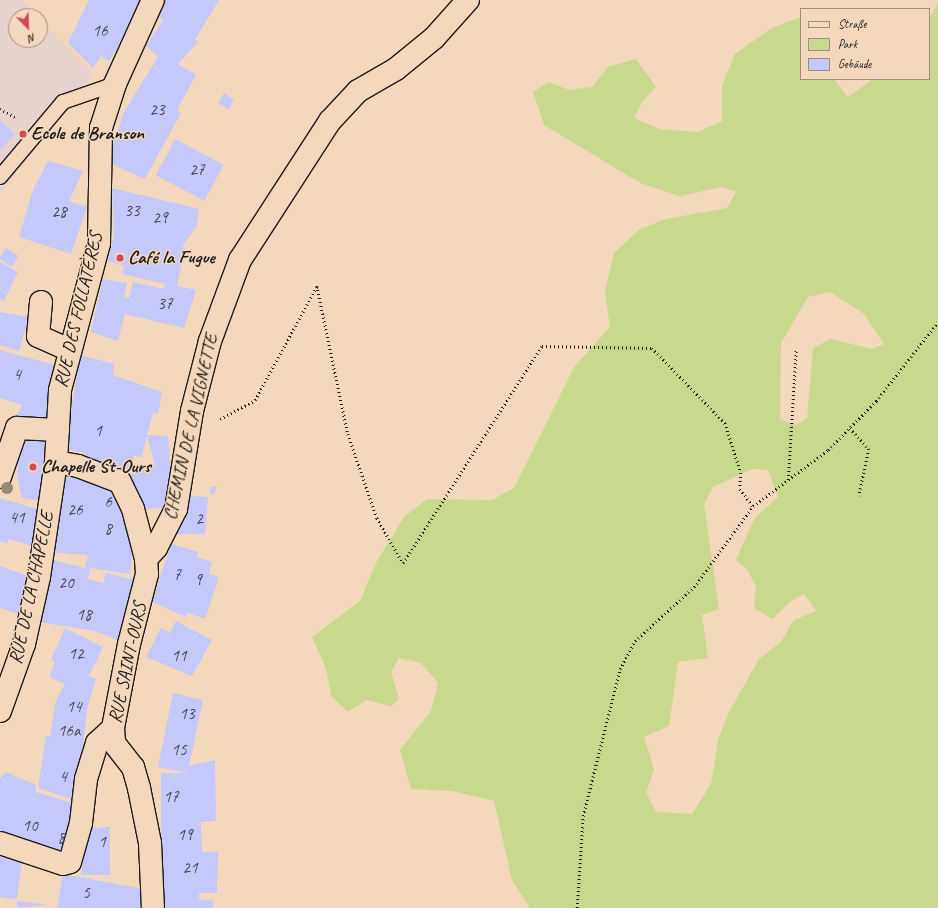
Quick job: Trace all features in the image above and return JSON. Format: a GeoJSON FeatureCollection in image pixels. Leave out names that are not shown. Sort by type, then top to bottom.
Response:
{"type":"FeatureCollection","features":[{"type":"Feature","properties":{"kind":"street","name":"RUE DES FOLLATÈRES"},"geometry":{"type":"LineString","coordinates":[[56,462],[60,390],[99,243],[101,128],[115,84],[153,0]]}},
{"type":"Feature","properties":{"kind":"street","name":"CHEMIN DE LA VIGNETTE"},"geometry":{"type":"LineString","coordinates":[[146,559],[156,548],[176,510],[192,411],[210,341],[240,260],[330,121],[358,91],[396,68],[434,38],[468,0]]}},
{"type":"Feature","properties":{"kind":"street"},"geometry":{"type":"LineString","coordinates":[[41,302],[38,336],[70,350]]}},
{"type":"Feature","properties":{"kind":"street"},"geometry":{"type":"LineString","coordinates":[[0,477],[17,428],[58,430]]}},
{"type":"Feature","properties":{"kind":"street","name":"RUE SAINT-OURS"},"geometry":{"type":"LineString","coordinates":[[56,462],[78,466],[120,482],[133,508],[146,559],[147,574],[129,644],[113,728],[114,744],[133,767],[139,788],[150,843],[153,908]]}},
{"type":"Feature","properties":{"kind":"street","name":"RUE DE LA CHAPELLE"},"geometry":{"type":"LineString","coordinates":[[0,711],[8,676],[39,577],[56,462]]}},
{"type":"Feature","properties":{"kind":"street"},"geometry":{"type":"LineString","coordinates":[[0,843],[68,864],[81,823],[86,779],[97,743],[113,728]]}},
{"type":"Feature","properties":{"kind":"lane"},"geometry":{"type":"LineString","coordinates":[[0,177],[62,102],[115,84]]}},
{"type":"Feature","properties":{"kind":"path"},"geometry":{"type":"LineString","coordinates":[[217,421],[255,400],[317,286],[348,434],[377,518],[403,564],[542,346],[652,348],[725,423],[741,473],[740,489],[753,506]]}},
{"type":"Feature","properties":{"kind":"path"},"geometry":{"type":"LineString","coordinates":[[577,908],[583,816],[620,669],[635,641],[694,587],[753,506],[828,450],[876,401],[938,322]]}},
{"type":"Feature","properties":{"kind":"path"},"geometry":{"type":"LineString","coordinates":[[788,481],[796,350]]}},
{"type":"Feature","properties":{"kind":"path"},"geometry":{"type":"LineString","coordinates":[[850,428],[869,450],[859,496]]}},
{"type":"Feature","properties":{"kind":"shaded area","name":"Ecole de Branson"},"geometry":{"type":"Polygon","coordinates":[[[0,0],[22,0],[30,8],[8,8],[8,48],[48,48],[48,27],[93,74],[0,194],[0,0]]]}},
{"type":"Feature","properties":{"kind":"green space"},"geometry":{"type":"Polygon","coordinates":[[[938,2],[938,908],[530,908],[512,880],[494,801],[452,791],[411,789],[400,750],[431,711],[438,683],[421,663],[399,658],[391,672],[399,699],[391,706],[366,700],[348,712],[331,696],[326,668],[312,637],[360,601],[377,561],[404,517],[427,499],[492,500],[514,488],[574,367],[610,327],[605,291],[614,253],[640,229],[666,219],[727,208],[736,192],[723,187],[679,196],[640,183],[544,125],[533,92],[549,82],[569,90],[592,87],[608,67],[636,59],[656,87],[642,102],[634,118],[659,129],[698,132],[722,121],[722,86],[735,54],[772,28],[800,17],[800,80],[835,80],[848,97],[872,80],[930,80],[930,18],[938,2]],[[830,292],[808,297],[781,343],[780,419],[797,425],[807,418],[813,348],[831,339],[872,349],[884,344],[864,314],[830,292]],[[752,469],[713,487],[704,504],[719,609],[702,615],[708,658],[678,662],[669,726],[644,737],[654,769],[646,793],[656,812],[692,814],[711,784],[718,740],[729,712],[759,659],[781,642],[794,620],[816,611],[804,594],[791,601],[772,619],[754,608],[756,587],[747,569],[736,560],[754,519],[778,497],[768,470],[752,469]]]}},
{"type":"Feature","properties":{"kind":"building"},"geometry":{"type":"Polygon","coordinates":[[[89,0],[146,0],[109,61],[101,56],[93,68],[68,43],[89,0]]]}},
{"type":"Feature","properties":{"kind":"building"},"geometry":{"type":"Polygon","coordinates":[[[166,0],[219,0],[195,40],[198,42],[178,64],[196,75],[177,110],[181,113],[145,179],[107,162],[124,112],[158,57],[146,46],[163,20],[157,16],[166,0]]]}},
{"type":"Feature","properties":{"kind":"building"},"geometry":{"type":"Polygon","coordinates":[[[224,93],[234,100],[229,109],[218,103],[224,93]]]}},
{"type":"Feature","properties":{"kind":"building"},"geometry":{"type":"Polygon","coordinates":[[[0,120],[15,134],[0,150],[0,120]]]}},
{"type":"Feature","properties":{"kind":"building"},"geometry":{"type":"Polygon","coordinates":[[[175,139],[224,165],[204,201],[156,175],[175,139]]]}},
{"type":"Feature","properties":{"kind":"building"},"geometry":{"type":"Polygon","coordinates":[[[48,161],[83,171],[69,201],[87,207],[71,254],[19,237],[33,190],[48,161]]]}},
{"type":"Feature","properties":{"kind":"building"},"geometry":{"type":"Polygon","coordinates":[[[112,188],[199,209],[197,226],[182,247],[185,248],[177,286],[196,290],[184,328],[125,314],[118,341],[91,332],[103,279],[127,283],[124,297],[129,298],[133,282],[164,289],[165,284],[122,274],[124,266],[108,261],[114,235],[112,188]]]}},
{"type":"Feature","properties":{"kind":"building"},"geometry":{"type":"Polygon","coordinates":[[[6,248],[19,256],[12,267],[0,260],[6,248]]]}},
{"type":"Feature","properties":{"kind":"building"},"geometry":{"type":"Polygon","coordinates":[[[0,262],[18,272],[4,301],[0,299],[0,262]]]}},
{"type":"Feature","properties":{"kind":"building"},"geometry":{"type":"Polygon","coordinates":[[[0,312],[29,317],[19,351],[0,345],[0,312]]]}},
{"type":"Feature","properties":{"kind":"building"},"geometry":{"type":"Polygon","coordinates":[[[0,350],[62,367],[49,423],[17,415],[22,405],[0,398],[0,350]]]}},
{"type":"Feature","properties":{"kind":"building"},"geometry":{"type":"Polygon","coordinates":[[[80,355],[114,364],[113,375],[162,392],[158,414],[153,413],[142,457],[134,456],[133,468],[108,471],[84,462],[85,453],[65,449],[80,355]]]}},
{"type":"Feature","properties":{"kind":"building","name":"Chapelle St-Ours"},"geometry":{"type":"Polygon","coordinates":[[[20,435],[49,436],[40,501],[22,498],[17,476],[20,435]]]}},
{"type":"Feature","properties":{"kind":"building"},"geometry":{"type":"Polygon","coordinates":[[[147,435],[168,436],[172,487],[168,508],[138,509],[123,475],[155,466],[147,435]]]}},
{"type":"Feature","properties":{"kind":"building"},"geometry":{"type":"Polygon","coordinates":[[[63,471],[120,494],[134,535],[130,574],[90,568],[88,579],[103,583],[106,573],[140,581],[120,641],[94,631],[39,622],[45,558],[85,568],[88,555],[46,552],[63,471]]]}},
{"type":"Feature","properties":{"kind":"building"},"geometry":{"type":"Polygon","coordinates":[[[212,486],[217,487],[214,495],[209,493],[212,486]]]}},
{"type":"Feature","properties":{"kind":"building"},"geometry":{"type":"Polygon","coordinates":[[[189,496],[208,497],[205,534],[173,534],[189,496]]]}},
{"type":"Feature","properties":{"kind":"building"},"geometry":{"type":"Polygon","coordinates":[[[0,498],[44,511],[37,548],[9,539],[7,544],[0,541],[0,498]]]}},
{"type":"Feature","properties":{"kind":"building"},"geometry":{"type":"Polygon","coordinates":[[[171,544],[198,552],[197,557],[212,562],[209,574],[219,577],[205,619],[188,613],[186,617],[152,602],[171,544]]]}},
{"type":"Feature","properties":{"kind":"building"},"geometry":{"type":"Polygon","coordinates":[[[0,566],[33,578],[25,616],[0,608],[0,566]]]}},
{"type":"Feature","properties":{"kind":"building"},"geometry":{"type":"Polygon","coordinates":[[[176,621],[212,640],[192,676],[146,657],[161,628],[170,633],[176,621]]]}},
{"type":"Feature","properties":{"kind":"building"},"geometry":{"type":"Polygon","coordinates":[[[65,628],[103,647],[89,676],[96,679],[87,709],[77,801],[38,788],[46,736],[50,737],[56,700],[65,684],[49,677],[55,662],[51,660],[65,628]]]}},
{"type":"Feature","properties":{"kind":"building"},"geometry":{"type":"Polygon","coordinates":[[[173,693],[203,700],[189,766],[215,760],[216,821],[201,822],[202,852],[218,852],[217,893],[199,893],[199,899],[213,901],[213,908],[161,908],[161,773],[188,773],[158,767],[173,693]]]}},
{"type":"Feature","properties":{"kind":"building"},"geometry":{"type":"Polygon","coordinates":[[[6,772],[36,785],[36,792],[78,805],[67,861],[0,841],[0,778],[6,772]]]}},
{"type":"Feature","properties":{"kind":"building"},"geometry":{"type":"Polygon","coordinates":[[[110,827],[110,875],[81,875],[86,829],[110,827]]]}},
{"type":"Feature","properties":{"kind":"building"},"geometry":{"type":"Polygon","coordinates":[[[0,857],[22,860],[17,899],[0,897],[0,857]]]}},
{"type":"Feature","properties":{"kind":"building"},"geometry":{"type":"Polygon","coordinates":[[[63,874],[144,889],[144,908],[57,908],[63,874]]]}},
{"type":"Feature","properties":{"kind":"building"},"geometry":{"type":"Polygon","coordinates":[[[17,901],[49,905],[17,908],[17,901]]]}},
{"type":"Feature","properties":{"kind":"place","name":"Ecole de Branson"},"geometry":{"type":"Point","coordinates":[23,134]}},
{"type":"Feature","properties":{"kind":"place","name":"Café la Fugue"},"geometry":{"type":"Point","coordinates":[120,258]}},
{"type":"Feature","properties":{"kind":"place","name":"Chapelle St-Ours"},"geometry":{"type":"Point","coordinates":[33,467]}}]}
